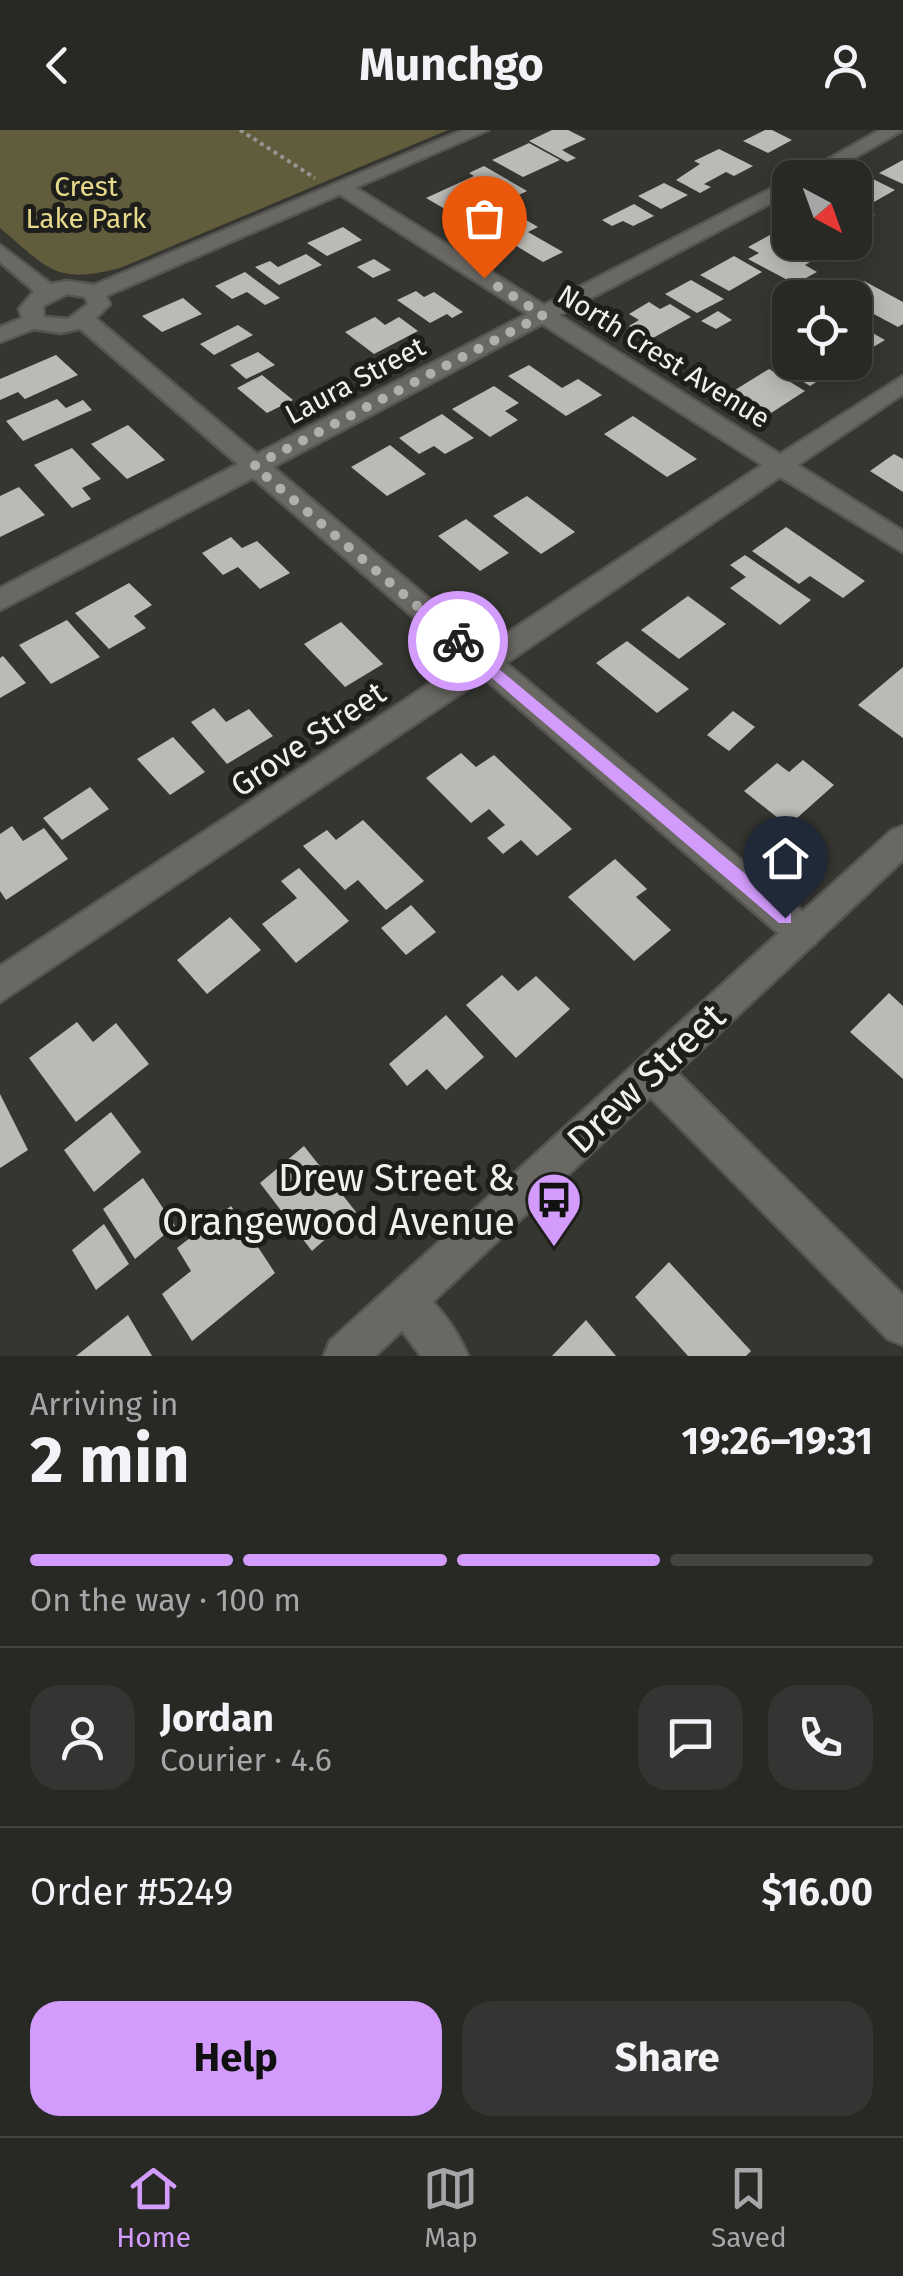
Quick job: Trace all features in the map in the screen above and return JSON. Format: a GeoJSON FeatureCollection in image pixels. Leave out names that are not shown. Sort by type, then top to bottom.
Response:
{"type":"FeatureCollection","features":[{"type":"Feature","properties":{"kind":"street"},"geometry":{"type":"LineString","coordinates":[[34,321],[30,309],[48,292],[78,288],[94,293],[479,130]]}},
{"type":"Feature","properties":{"kind":"street"},"geometry":{"type":"LineString","coordinates":[[838,160],[894,130]]}},
{"type":"Feature","properties":{"kind":"street","name":"North Crest Avenue"},"geometry":{"type":"LineString","coordinates":[[342,188],[903,544]]}},
{"type":"Feature","properties":{"kind":"street","name":"Laura Street"},"geometry":{"type":"LineString","coordinates":[[0,600],[772,194]]}},
{"type":"Feature","properties":{"kind":"street"},"geometry":{"type":"LineString","coordinates":[[0,250],[48,292]]}},
{"type":"Feature","properties":{"kind":"street"},"geometry":{"type":"LineString","coordinates":[[0,335],[34,321],[52,327],[84,321],[99,304],[94,293]]}},
{"type":"Feature","properties":{"kind":"street"},"geometry":{"type":"LineString","coordinates":[[84,321],[803,933]]}},
{"type":"Feature","properties":{"kind":"street","name":"Grove Street"},"geometry":{"type":"LineString","coordinates":[[0,986],[903,383]]}},
{"type":"Feature","properties":{"kind":"street","name":"Drew Street"},"geometry":{"type":"LineString","coordinates":[[345,1356],[903,840]]}},
{"type":"Feature","properties":{"kind":"street"},"geometry":{"type":"LineString","coordinates":[[652,1073],[903,1324]]}},
{"type":"Feature","properties":{"kind":"street"},"geometry":{"type":"LineString","coordinates":[[404,1302],[447,1356]]}},
{"type":"Feature","properties":{"kind":"path"},"geometry":{"type":"LineString","coordinates":[[240,130],[317,180]]}},
{"type":"Feature","properties":{"kind":"green space","name":"Crest Lake Park"},"geometry":{"type":"Polygon","coordinates":[[[0,130],[448,130],[120,268],[81,275],[54,270],[0,228],[0,130]]]}},
{"type":"Feature","properties":{"kind":"building"},"geometry":{"type":"Polygon","coordinates":[[[552,130],[568,130],[586,139],[562,150],[576,158],[567,162],[529,141],[552,130]]]}},
{"type":"Feature","properties":{"kind":"building"},"geometry":{"type":"Polygon","coordinates":[[[765,130],[792,140],[768,153],[743,141],[765,130]]]}},
{"type":"Feature","properties":{"kind":"building"},"geometry":{"type":"Polygon","coordinates":[[[529,143],[560,160],[523,177],[492,160],[529,143]]]}},
{"type":"Feature","properties":{"kind":"building"},"geometry":{"type":"Polygon","coordinates":[[[719,149],[753,166],[734,176],[726,172],[704,184],[711,187],[700,193],[676,180],[700,164],[694,161],[719,149]]]}},
{"type":"Feature","properties":{"kind":"building"},"geometry":{"type":"Polygon","coordinates":[[[903,160],[903,184],[879,173],[903,160]]]}},
{"type":"Feature","properties":{"kind":"building"},"geometry":{"type":"Polygon","coordinates":[[[484,166],[527,191],[513,198],[494,187],[450,212],[426,198],[474,176],[469,173],[484,166]]]}},
{"type":"Feature","properties":{"kind":"building"},"geometry":{"type":"Polygon","coordinates":[[[873,179],[895,190],[874,202],[873,179]]]}},
{"type":"Feature","properties":{"kind":"building"},"geometry":{"type":"Polygon","coordinates":[[[664,183],[688,195],[661,209],[638,196],[664,183]]]}},
{"type":"Feature","properties":{"kind":"building"},"geometry":{"type":"Polygon","coordinates":[[[634,204],[654,216],[633,226],[623,221],[612,226],[602,220],[634,204]]]}},
{"type":"Feature","properties":{"kind":"building"},"geometry":{"type":"Polygon","coordinates":[[[516,214],[538,227],[528,232],[563,252],[543,262],[498,235],[507,230],[496,224],[516,214]]]}},
{"type":"Feature","properties":{"kind":"building"},"geometry":{"type":"Polygon","coordinates":[[[343,227],[362,240],[327,256],[307,243],[343,227]]]}},
{"type":"Feature","properties":{"kind":"building"},"geometry":{"type":"Polygon","coordinates":[[[770,235],[772,260],[813,260],[805,265],[817,272],[802,280],[787,280],[748,259],[759,253],[748,247],[770,235]]]}},
{"type":"Feature","properties":{"kind":"building"},"geometry":{"type":"Polygon","coordinates":[[[306,254],[322,265],[279,285],[255,267],[270,261],[278,267],[306,254]]]}},
{"type":"Feature","properties":{"kind":"building"},"geometry":{"type":"Polygon","coordinates":[[[734,256],[762,272],[729,291],[700,275],[734,256]]]}},
{"type":"Feature","properties":{"kind":"building"},"geometry":{"type":"Polygon","coordinates":[[[374,259],[391,270],[373,278],[357,267],[374,259]]]}},
{"type":"Feature","properties":{"kind":"building"},"geometry":{"type":"Polygon","coordinates":[[[245,272],[280,298],[265,305],[247,292],[232,299],[215,286],[245,272]]]}},
{"type":"Feature","properties":{"kind":"building"},"geometry":{"type":"Polygon","coordinates":[[[691,280],[724,299],[697,313],[665,294],[691,280]]]}},
{"type":"Feature","properties":{"kind":"building"},"geometry":{"type":"Polygon","coordinates":[[[872,285],[903,302],[903,324],[898,327],[872,313],[872,285]]]}},
{"type":"Feature","properties":{"kind":"building"},"geometry":{"type":"Polygon","coordinates":[[[416,291],[424,297],[434,292],[463,312],[452,318],[447,314],[430,323],[397,300],[416,291]]]}},
{"type":"Feature","properties":{"kind":"building"},"geometry":{"type":"Polygon","coordinates":[[[183,298],[202,314],[162,332],[142,316],[183,298]]]}},
{"type":"Feature","properties":{"kind":"building"},"geometry":{"type":"Polygon","coordinates":[[[649,302],[660,309],[670,304],[691,317],[651,339],[629,326],[639,320],[629,314],[649,302]]]}},
{"type":"Feature","properties":{"kind":"building"},"geometry":{"type":"Polygon","coordinates":[[[718,311],[732,320],[716,329],[701,321],[718,311]]]}},
{"type":"Feature","properties":{"kind":"building"},"geometry":{"type":"Polygon","coordinates":[[[375,317],[385,325],[399,317],[418,331],[374,354],[345,332],[375,317]]]}},
{"type":"Feature","properties":{"kind":"building"},"geometry":{"type":"Polygon","coordinates":[[[238,325],[253,335],[214,355],[200,344],[238,325]]]}},
{"type":"Feature","properties":{"kind":"building"},"geometry":{"type":"Polygon","coordinates":[[[872,333],[885,340],[872,348],[872,333]]]}},
{"type":"Feature","properties":{"kind":"building"},"geometry":{"type":"Polygon","coordinates":[[[258,352],[275,365],[246,379],[230,365],[258,352]]]}},
{"type":"Feature","properties":{"kind":"building"},"geometry":{"type":"Polygon","coordinates":[[[56,355],[78,375],[25,399],[18,392],[0,400],[0,379],[56,355]]]}},
{"type":"Feature","properties":{"kind":"building"},"geometry":{"type":"Polygon","coordinates":[[[529,365],[562,388],[578,379],[602,395],[566,416],[508,376],[529,365]]]}},
{"type":"Feature","properties":{"kind":"building"},"geometry":{"type":"Polygon","coordinates":[[[769,369],[772,380],[787,380],[805,391],[771,413],[735,390],[769,369]]]}},
{"type":"Feature","properties":{"kind":"building"},"geometry":{"type":"Polygon","coordinates":[[[262,375],[293,400],[267,413],[237,388],[262,375]]]}},
{"type":"Feature","properties":{"kind":"building"},"geometry":{"type":"Polygon","coordinates":[[[494,386],[519,403],[505,411],[518,420],[490,437],[452,409],[494,386]]]}},
{"type":"Feature","properties":{"kind":"building"},"geometry":{"type":"Polygon","coordinates":[[[57,399],[66,408],[83,400],[92,410],[23,441],[6,421],[57,399]]]}},
{"type":"Feature","properties":{"kind":"building"},"geometry":{"type":"Polygon","coordinates":[[[442,414],[474,438],[445,454],[434,446],[419,454],[399,438],[442,414]]]}},
{"type":"Feature","properties":{"kind":"building"},"geometry":{"type":"Polygon","coordinates":[[[633,416],[697,459],[667,477],[604,434],[633,416]]]}},
{"type":"Feature","properties":{"kind":"building"},"geometry":{"type":"Polygon","coordinates":[[[128,425],[165,460],[127,479],[91,444],[128,425]]]}},
{"type":"Feature","properties":{"kind":"building"},"geometry":{"type":"Polygon","coordinates":[[[390,445],[426,474],[387,496],[351,467],[390,445]]]}},
{"type":"Feature","properties":{"kind":"building"},"geometry":{"type":"Polygon","coordinates":[[[72,448],[101,479],[82,488],[91,499],[72,508],[34,465],[72,448]]]}},
{"type":"Feature","properties":{"kind":"building"},"geometry":{"type":"Polygon","coordinates":[[[894,454],[903,459],[903,492],[870,471],[894,454]]]}},
{"type":"Feature","properties":{"kind":"building"},"geometry":{"type":"Polygon","coordinates":[[[19,487],[45,515],[0,537],[0,496],[19,487]]]}},
{"type":"Feature","properties":{"kind":"building"},"geometry":{"type":"Polygon","coordinates":[[[527,496],[575,532],[541,554],[493,516],[527,496]]]}},
{"type":"Feature","properties":{"kind":"building"},"geometry":{"type":"Polygon","coordinates":[[[466,519],[509,553],[480,571],[438,536],[466,519]]]}},
{"type":"Feature","properties":{"kind":"building"},"geometry":{"type":"Polygon","coordinates":[[[786,527],[865,581],[843,598],[810,576],[799,584],[752,551],[786,527]]]}},
{"type":"Feature","properties":{"kind":"building"},"geometry":{"type":"Polygon","coordinates":[[[231,537],[242,548],[257,541],[290,573],[260,589],[238,567],[223,575],[202,553],[231,537]]]}},
{"type":"Feature","properties":{"kind":"building"},"geometry":{"type":"Polygon","coordinates":[[[745,555],[811,600],[780,625],[730,588],[746,577],[730,565],[745,555]]]}},
{"type":"Feature","properties":{"kind":"building"},"geometry":{"type":"Polygon","coordinates":[[[129,583],[152,605],[134,616],[146,628],[109,649],[75,613],[129,583]]]}},
{"type":"Feature","properties":{"kind":"building"},"geometry":{"type":"Polygon","coordinates":[[[688,596],[726,624],[679,659],[641,630],[688,596]]]}},
{"type":"Feature","properties":{"kind":"building"},"geometry":{"type":"Polygon","coordinates":[[[67,620],[100,657],[51,684],[19,645],[67,620]]]}},
{"type":"Feature","properties":{"kind":"building"},"geometry":{"type":"Polygon","coordinates":[[[341,622],[383,664],[345,687],[304,644],[341,622]]]}},
{"type":"Feature","properties":{"kind":"building"},"geometry":{"type":"Polygon","coordinates":[[[627,641],[689,689],[657,713],[596,663],[627,641]]]}},
{"type":"Feature","properties":{"kind":"building"},"geometry":{"type":"Polygon","coordinates":[[[3,656],[26,683],[0,698],[0,658],[3,656]]]}},
{"type":"Feature","properties":{"kind":"building"},"geometry":{"type":"Polygon","coordinates":[[[903,667],[903,738],[858,705],[903,667]]]}},
{"type":"Feature","properties":{"kind":"building"},"geometry":{"type":"Polygon","coordinates":[[[214,708],[226,722],[249,709],[273,736],[227,764],[191,722],[214,708]]]}},
{"type":"Feature","properties":{"kind":"building"},"geometry":{"type":"Polygon","coordinates":[[[733,711],[755,727],[729,751],[707,735],[733,711]]]}},
{"type":"Feature","properties":{"kind":"building"},"geometry":{"type":"Polygon","coordinates":[[[173,737],[205,772],[170,795],[137,759],[173,737]]]}},
{"type":"Feature","properties":{"kind":"building"},"geometry":{"type":"Polygon","coordinates":[[[461,753],[476,767],[494,755],[572,829],[537,856],[521,840],[503,854],[487,838],[505,825],[489,809],[471,823],[426,778],[461,753]]]}},
{"type":"Feature","properties":{"kind":"building"},"geometry":{"type":"Polygon","coordinates":[[[803,760],[834,785],[788,826],[744,791],[777,763],[789,772],[803,760]]]}},
{"type":"Feature","properties":{"kind":"building"},"geometry":{"type":"Polygon","coordinates":[[[90,787],[109,809],[62,840],[43,818],[90,787]]]}},
{"type":"Feature","properties":{"kind":"building"},"geometry":{"type":"Polygon","coordinates":[[[363,820],[424,881],[386,910],[358,880],[345,890],[303,846],[327,830],[336,840],[363,820]]]}},
{"type":"Feature","properties":{"kind":"building"},"geometry":{"type":"Polygon","coordinates":[[[12,826],[23,841],[44,828],[68,859],[6,900],[0,891],[0,834],[12,826]]]}},
{"type":"Feature","properties":{"kind":"building"},"geometry":{"type":"Polygon","coordinates":[[[615,859],[647,889],[636,897],[671,930],[634,961],[568,897],[615,859]]]}},
{"type":"Feature","properties":{"kind":"building"},"geometry":{"type":"Polygon","coordinates":[[[299,868],[349,921],[296,963],[262,924],[297,898],[281,881],[299,868]]]}},
{"type":"Feature","properties":{"kind":"building"},"geometry":{"type":"Polygon","coordinates":[[[411,905],[436,932],[406,955],[381,928],[411,905]]]}},
{"type":"Feature","properties":{"kind":"building"},"geometry":{"type":"Polygon","coordinates":[[[230,917],[261,950],[207,994],[177,960],[230,917]]]}},
{"type":"Feature","properties":{"kind":"building"},"geometry":{"type":"Polygon","coordinates":[[[502,975],[518,991],[536,976],[570,1009],[516,1058],[466,1005],[502,975]]]}},
{"type":"Feature","properties":{"kind":"building"},"geometry":{"type":"Polygon","coordinates":[[[889,993],[903,1006],[903,1079],[850,1032],[889,993]]]}},
{"type":"Feature","properties":{"kind":"building"},"geometry":{"type":"Polygon","coordinates":[[[446,1015],[484,1057],[446,1090],[427,1069],[407,1086],[389,1064],[446,1015]]]}},
{"type":"Feature","properties":{"kind":"building"},"geometry":{"type":"Polygon","coordinates":[[[77,1022],[93,1042],[116,1023],[149,1064],[76,1122],[29,1058],[77,1022]]]}},
{"type":"Feature","properties":{"kind":"building"},"geometry":{"type":"Polygon","coordinates":[[[0,1094],[28,1150],[0,1168],[0,1094]]]}},
{"type":"Feature","properties":{"kind":"building"},"geometry":{"type":"Polygon","coordinates":[[[111,1112],[141,1152],[94,1192],[64,1150],[111,1112]]]}},
{"type":"Feature","properties":{"kind":"building"},"geometry":{"type":"Polygon","coordinates":[[[304,1146],[356,1212],[312,1251],[260,1183],[304,1146]]]}},
{"type":"Feature","properties":{"kind":"building"},"geometry":{"type":"Polygon","coordinates":[[[143,1178],[175,1226],[135,1259],[103,1209],[143,1178]]]}},
{"type":"Feature","properties":{"kind":"building"},"geometry":{"type":"Polygon","coordinates":[[[231,1206],[275,1273],[192,1341],[162,1294],[191,1271],[177,1248],[231,1206]]]}},
{"type":"Feature","properties":{"kind":"building"},"geometry":{"type":"Polygon","coordinates":[[[104,1224],[129,1264],[96,1290],[72,1250],[104,1224]]]}},
{"type":"Feature","properties":{"kind":"building"},"geometry":{"type":"Polygon","coordinates":[[[669,1262],[751,1351],[746,1356],[688,1356],[635,1297],[669,1262]]]}},
{"type":"Feature","properties":{"kind":"building"},"geometry":{"type":"Polygon","coordinates":[[[128,1315],[152,1356],[76,1356],[128,1315]]]}},
{"type":"Feature","properties":{"kind":"building"},"geometry":{"type":"Polygon","coordinates":[[[586,1320],[616,1356],[552,1356],[586,1320]]]}},
{"type":"Feature","properties":{"kind":"way so far"},"geometry":{"type":"LineString","coordinates":[[458,641],[254,466],[543,315],[484,278]]}},
{"type":"Feature","properties":{"kind":"place","name":"Drew Street & Orangewood Avenue"},"geometry":{"type":"Point","coordinates":[554,1249]}},
{"type":"Feature","properties":{"kind":"route"},"geometry":{"type":"LineString","coordinates":[[458,641],[785,918]]}}]}
